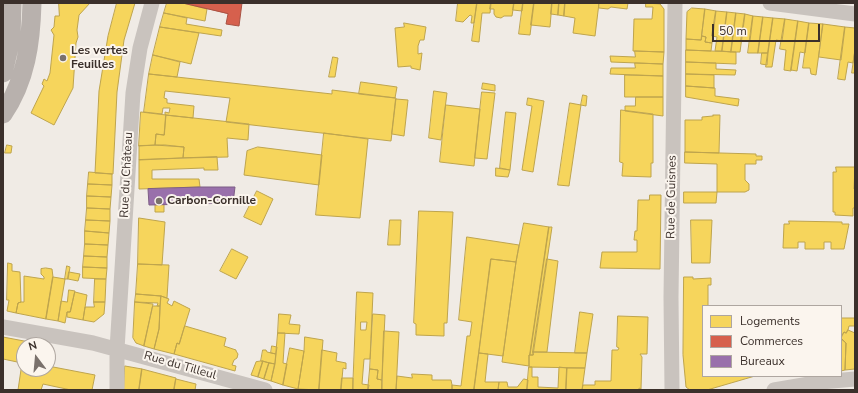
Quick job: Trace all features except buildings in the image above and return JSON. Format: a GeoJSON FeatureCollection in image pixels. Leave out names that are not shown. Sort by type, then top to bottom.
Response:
{"type":"FeatureCollection","features":[{"type":"Feature","properties":{"kind":"main road"},"geometry":{"type":"LineString","coordinates":[[3,73],[11,39],[12,3]]}},
{"type":"Feature","properties":{"kind":"main road"},"geometry":{"type":"LineString","coordinates":[[3,114],[15,94],[24,68],[30,38],[32,3]]}},
{"type":"Feature","properties":{"kind":"street","name":"Rue du Château"},"geometry":{"type":"LineString","coordinates":[[117,390],[117,349],[133,93],[140,48],[152,3]]}},
{"type":"Feature","properties":{"kind":"street","name":"Rue de Guisnes"},"geometry":{"type":"LineString","coordinates":[[672,390],[671,297],[675,3]]}},
{"type":"Feature","properties":{"kind":"street"},"geometry":{"type":"LineString","coordinates":[[770,3],[855,14]]}},
{"type":"Feature","properties":{"kind":"street","name":"Rue du Tilleul"},"geometry":{"type":"LineString","coordinates":[[3,327],[117,349],[265,390]]}},
{"type":"Feature","properties":{"kind":"street"},"geometry":{"type":"LineString","coordinates":[[774,390],[814,383],[855,379]]}},
{"type":"Feature","properties":{"kind":"place","name":"Les vertes Feuilles"},"geometry":{"type":"Point","coordinates":[63,58]}},
{"type":"Feature","properties":{"kind":"place","name":"Carbon-Cornille"},"geometry":{"type":"Point","coordinates":[159,201]}}]}
